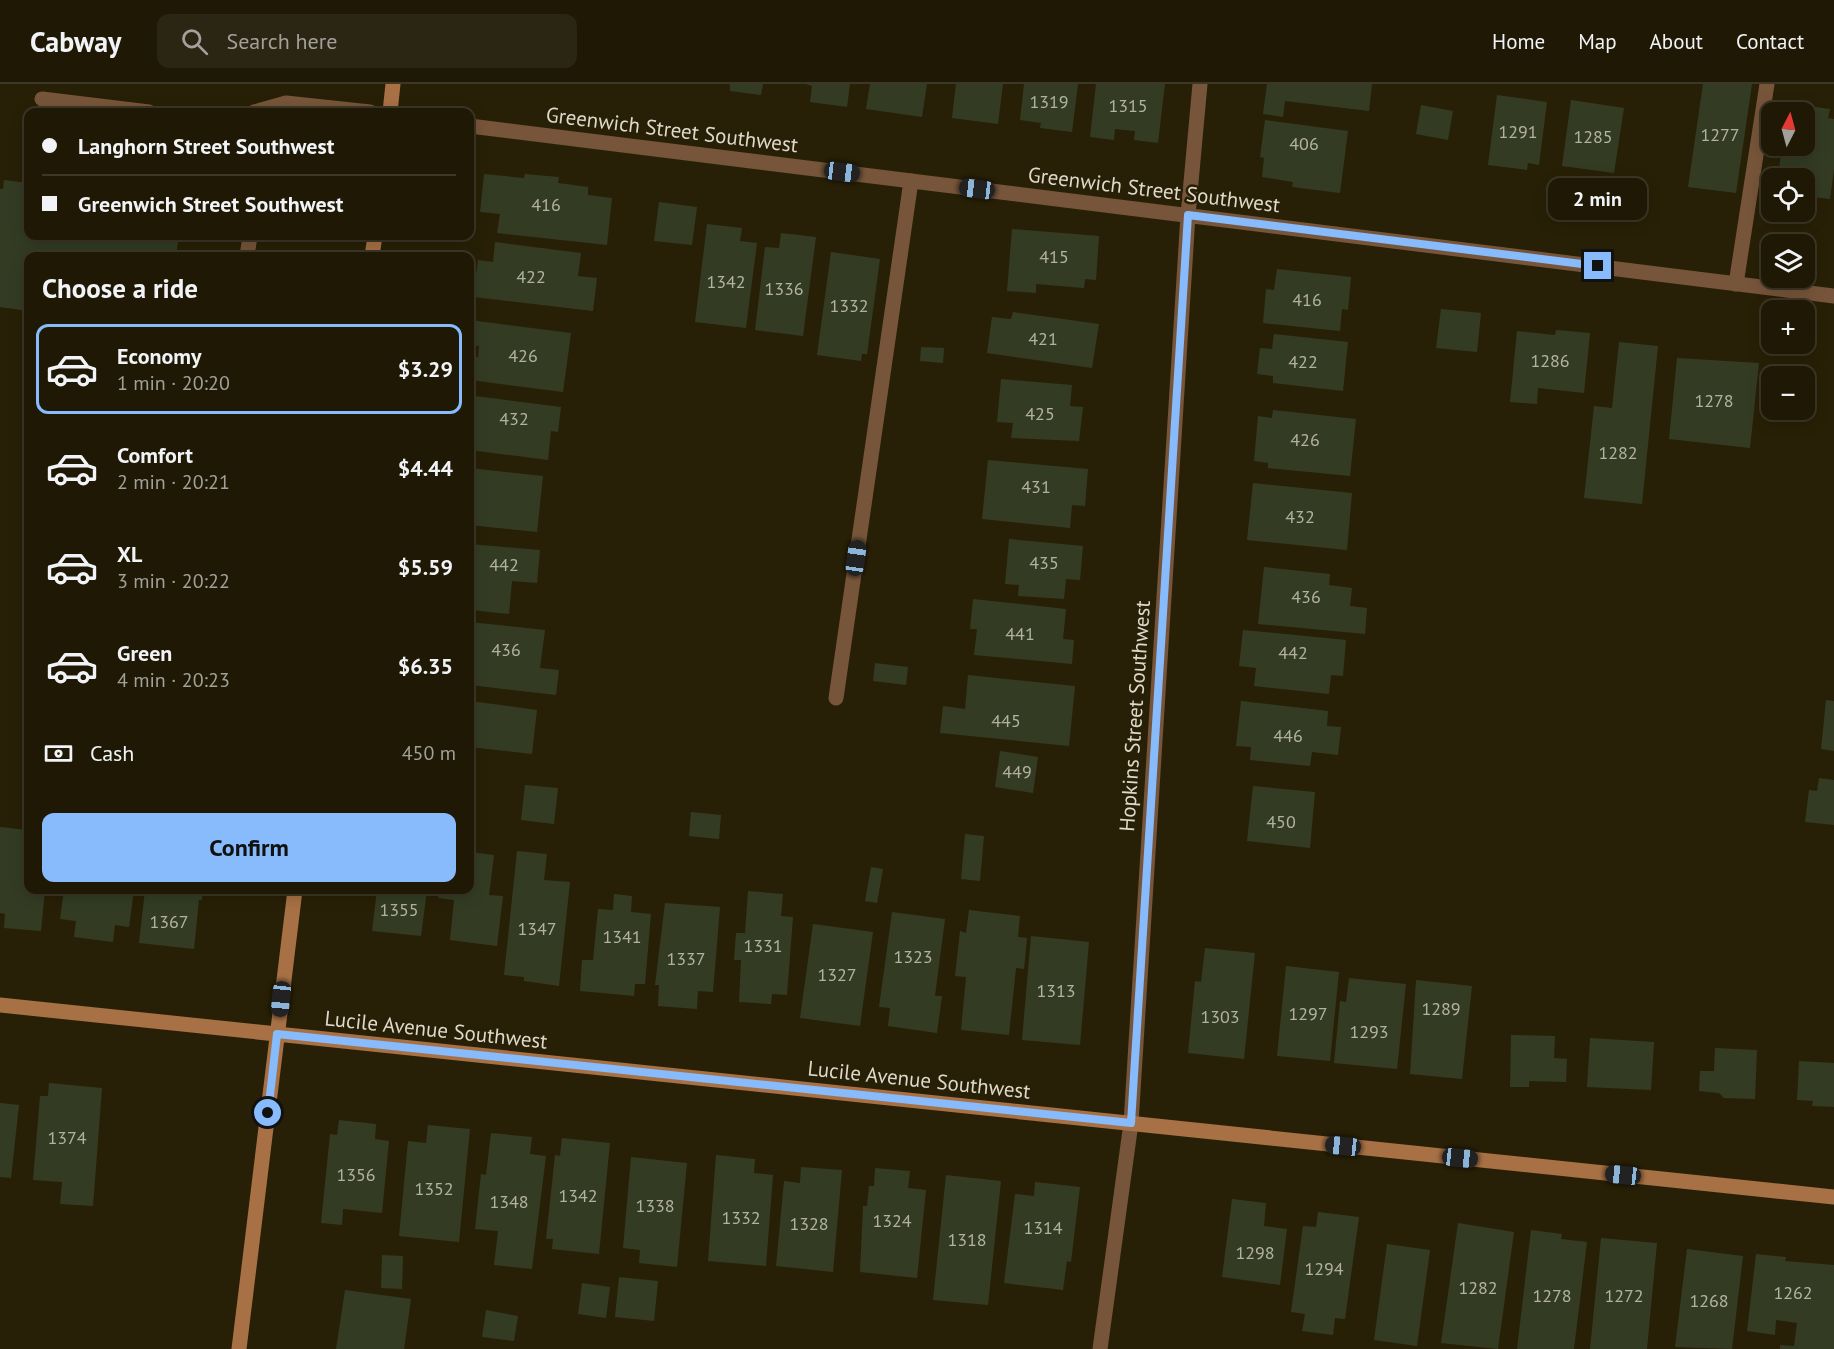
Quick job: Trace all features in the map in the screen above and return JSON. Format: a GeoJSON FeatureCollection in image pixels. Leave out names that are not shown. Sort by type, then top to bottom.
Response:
{"type":"FeatureCollection","features":[{"type":"Feature","properties":{"kind":"street"},"geometry":{"type":"LineString","coordinates":[[390,108],[393,84]]}},
{"type":"Feature","properties":{"kind":"street","name":"Hopkins Street Southwest"},"geometry":{"type":"LineString","coordinates":[[1100,1349],[1131,1123],[1188,215],[1200,84]]}},
{"type":"Feature","properties":{"kind":"street"},"geometry":{"type":"LineString","coordinates":[[1736,284],[1767,84]]}},
{"type":"Feature","properties":{"kind":"street"},"geometry":{"type":"LineString","coordinates":[[42,99],[116,108]]}},
{"type":"Feature","properties":{"kind":"street"},"geometry":{"type":"LineString","coordinates":[[270,108],[286,104],[328,108]]}},
{"type":"Feature","properties":{"kind":"street","name":"Greenwich Street Southwest"},"geometry":{"type":"LineString","coordinates":[[474,126],[1834,296]]}},
{"type":"Feature","properties":{"kind":"street"},"geometry":{"type":"LineString","coordinates":[[836,698],[911,180]]}},
{"type":"Feature","properties":{"kind":"street"},"geometry":{"type":"LineString","coordinates":[[239,1349],[294,894]]}},
{"type":"Feature","properties":{"kind":"street","name":"Lucile Avenue Southwest"},"geometry":{"type":"LineString","coordinates":[[0,1005],[1834,1197]]}},
{"type":"Feature","properties":{"kind":"building"},"geometry":{"type":"Polygon","coordinates":[[[730,84],[763,84],[761,95],[730,91],[730,84]]]}},
{"type":"Feature","properties":{"kind":"building"},"geometry":{"type":"Polygon","coordinates":[[[806,84],[850,84],[847,107],[810,102],[812,86],[806,84]]]}},
{"type":"Feature","properties":{"kind":"building"},"geometry":{"type":"Polygon","coordinates":[[[870,84],[927,84],[922,117],[866,109],[870,84]]]}},
{"type":"Feature","properties":{"kind":"building"},"geometry":{"type":"Polygon","coordinates":[[[956,84],[1003,84],[998,124],[952,118],[956,84]]]}},
{"type":"Feature","properties":{"kind":"building"},"geometry":{"type":"Polygon","coordinates":[[[1024,84],[1078,84],[1072,132],[1040,128],[1041,123],[1020,120],[1024,84]]]}},
{"type":"Feature","properties":{"kind":"building"},"geometry":{"type":"Polygon","coordinates":[[[1096,84],[1165,84],[1158,143],[1134,140],[1135,131],[1115,129],[1114,140],[1090,137],[1096,84]]]}},
{"type":"Feature","properties":{"kind":"building"},"geometry":{"type":"Polygon","coordinates":[[[1267,84],[1372,84],[1369,111],[1285,101],[1283,117],[1263,114],[1267,84]]]}},
{"type":"Feature","properties":{"kind":"building"},"geometry":{"type":"Polygon","coordinates":[[[1703,84],[1752,84],[1736,193],[1688,187],[1703,84]]]}},
{"type":"Feature","properties":{"kind":"building"},"geometry":{"type":"Polygon","coordinates":[[[1497,95],[1547,102],[1539,165],[1528,163],[1527,170],[1488,165],[1497,95]]]}},
{"type":"Feature","properties":{"kind":"building"},"geometry":{"type":"Polygon","coordinates":[[[1571,100],[1624,108],[1614,173],[1562,166],[1571,100]]]}},
{"type":"Feature","properties":{"kind":"building"},"geometry":{"type":"Polygon","coordinates":[[[1421,105],[1453,111],[1448,140],[1416,134],[1421,105]]]}},
{"type":"Feature","properties":{"kind":"building"},"geometry":{"type":"Polygon","coordinates":[[[1815,107],[1830,109],[1828,118],[1834,119],[1834,169],[1830,199],[1815,197],[1815,168],[1779,168],[1781,156],[1815,156],[1815,107]]]}},
{"type":"Feature","properties":{"kind":"building"},"geometry":{"type":"Polygon","coordinates":[[[1265,120],[1348,131],[1340,193],[1292,187],[1293,182],[1262,177],[1264,158],[1260,157],[1265,120]]]}},
{"type":"Feature","properties":{"kind":"building"},"geometry":{"type":"Polygon","coordinates":[[[484,174],[524,178],[525,174],[559,177],[558,183],[588,187],[588,195],[612,198],[607,245],[497,233],[500,214],[480,212],[484,174]]]}},
{"type":"Feature","properties":{"kind":"building"},"geometry":{"type":"Polygon","coordinates":[[[4,180],[24,182],[24,240],[178,240],[177,252],[24,252],[24,310],[0,307],[0,189],[3,189],[4,180]]]}},
{"type":"Feature","properties":{"kind":"building"},"geometry":{"type":"Polygon","coordinates":[[[659,202],[697,207],[692,245],[654,241],[659,202]]]}},
{"type":"Feature","properties":{"kind":"building"},"geometry":{"type":"Polygon","coordinates":[[[707,224],[742,228],[740,241],[757,243],[746,328],[695,322],[707,224]]]}},
{"type":"Feature","properties":{"kind":"building"},"geometry":{"type":"Polygon","coordinates":[[[1012,229],[1099,236],[1096,280],[1085,279],[1084,288],[1036,284],[1036,293],[1007,291],[1012,229]]]}},
{"type":"Feature","properties":{"kind":"building"},"geometry":{"type":"Polygon","coordinates":[[[781,233],[816,237],[803,336],[755,330],[765,247],[779,248],[781,233]]]}},
{"type":"Feature","properties":{"kind":"building"},"geometry":{"type":"Polygon","coordinates":[[[495,242],[581,253],[578,276],[597,278],[593,311],[474,297],[478,260],[493,262],[495,242]]]}},
{"type":"Feature","properties":{"kind":"building"},"geometry":{"type":"Polygon","coordinates":[[[831,252],[880,259],[867,354],[862,354],[861,361],[817,355],[831,252]]]}},
{"type":"Feature","properties":{"kind":"building"},"geometry":{"type":"Polygon","coordinates":[[[1277,269],[1351,277],[1348,310],[1342,309],[1340,331],[1263,323],[1266,289],[1274,290],[1277,269]]]}},
{"type":"Feature","properties":{"kind":"building"},"geometry":{"type":"Polygon","coordinates":[[[1441,309],[1481,313],[1477,352],[1436,348],[1441,309]]]}},
{"type":"Feature","properties":{"kind":"building"},"geometry":{"type":"Polygon","coordinates":[[[1013,312],[1099,324],[1092,368],[987,353],[992,317],[1011,319],[1013,312]]]}},
{"type":"Feature","properties":{"kind":"building"},"geometry":{"type":"Polygon","coordinates":[[[474,321],[571,333],[563,392],[474,381],[474,356],[478,357],[479,346],[474,345],[474,321]]]}},
{"type":"Feature","properties":{"kind":"building"},"geometry":{"type":"Polygon","coordinates":[[[1556,330],[1590,333],[1584,393],[1538,388],[1537,404],[1510,402],[1517,331],[1555,335],[1556,330]]]}},
{"type":"Feature","properties":{"kind":"building"},"geometry":{"type":"Polygon","coordinates":[[[1274,334],[1348,342],[1343,391],[1273,383],[1273,376],[1257,374],[1260,348],[1272,349],[1274,334]]]}},
{"type":"Feature","properties":{"kind":"building"},"geometry":{"type":"Polygon","coordinates":[[[1619,342],[1658,346],[1642,504],[1584,498],[1594,406],[1612,408],[1619,342]]]}},
{"type":"Feature","properties":{"kind":"building"},"geometry":{"type":"Polygon","coordinates":[[[921,347],[944,348],[943,363],[920,361],[921,347]]]}},
{"type":"Feature","properties":{"kind":"building"},"geometry":{"type":"Polygon","coordinates":[[[1677,358],[1759,363],[1750,448],[1669,439],[1677,358]]]}},
{"type":"Feature","properties":{"kind":"building"},"geometry":{"type":"Polygon","coordinates":[[[1001,379],[1072,385],[1070,406],[1083,407],[1079,441],[1011,438],[1013,423],[997,422],[1001,379]]]}},
{"type":"Feature","properties":{"kind":"building"},"geometry":{"type":"Polygon","coordinates":[[[475,396],[561,407],[558,432],[551,431],[548,460],[474,451],[475,396]]]}},
{"type":"Feature","properties":{"kind":"building"},"geometry":{"type":"Polygon","coordinates":[[[1273,410],[1356,419],[1350,476],[1268,468],[1268,463],[1254,461],[1258,416],[1272,418],[1273,410]]]}},
{"type":"Feature","properties":{"kind":"building"},"geometry":{"type":"Polygon","coordinates":[[[988,460],[1088,469],[1085,506],[1072,505],[1070,528],[982,519],[988,460]]]}},
{"type":"Feature","properties":{"kind":"building"},"geometry":{"type":"Polygon","coordinates":[[[474,468],[543,476],[537,532],[474,525],[474,468]]]}},
{"type":"Feature","properties":{"kind":"building"},"geometry":{"type":"Polygon","coordinates":[[[1253,483],[1352,493],[1347,550],[1247,540],[1253,483]]]}},
{"type":"Feature","properties":{"kind":"building"},"geometry":{"type":"Polygon","coordinates":[[[1009,539],[1083,546],[1080,580],[1066,579],[1064,599],[1018,596],[1019,585],[1005,584],[1009,539]]]}},
{"type":"Feature","properties":{"kind":"building"},"geometry":{"type":"Polygon","coordinates":[[[474,544],[540,550],[537,583],[512,581],[509,614],[474,610],[474,544]]]}},
{"type":"Feature","properties":{"kind":"building"},"geometry":{"type":"Polygon","coordinates":[[[1264,567],[1330,574],[1329,585],[1352,588],[1350,606],[1367,608],[1365,634],[1258,624],[1264,567]]]}},
{"type":"Feature","properties":{"kind":"building"},"geometry":{"type":"Polygon","coordinates":[[[973,599],[1066,609],[1063,639],[1074,640],[1072,664],[974,655],[977,629],[970,629],[973,599]]]}},
{"type":"Feature","properties":{"kind":"building"},"geometry":{"type":"Polygon","coordinates":[[[474,622],[545,630],[540,668],[559,670],[556,695],[474,685],[474,622]]]}},
{"type":"Feature","properties":{"kind":"building"},"geometry":{"type":"Polygon","coordinates":[[[1243,630],[1346,640],[1343,676],[1331,675],[1329,694],[1254,686],[1256,668],[1239,666],[1243,630]]]}},
{"type":"Feature","properties":{"kind":"building"},"geometry":{"type":"Polygon","coordinates":[[[875,663],[908,667],[906,685],[873,681],[875,663]]]}},
{"type":"Feature","properties":{"kind":"building"},"geometry":{"type":"Polygon","coordinates":[[[968,675],[1075,686],[1069,746],[940,733],[943,706],[965,709],[968,675]]]}},
{"type":"Feature","properties":{"kind":"building"},"geometry":{"type":"Polygon","coordinates":[[[1826,700],[1834,701],[1834,751],[1821,749],[1826,700]]]}},
{"type":"Feature","properties":{"kind":"building"},"geometry":{"type":"Polygon","coordinates":[[[1241,701],[1328,711],[1327,726],[1341,727],[1338,755],[1312,752],[1310,766],[1250,760],[1251,747],[1236,746],[1241,701]]]}},
{"type":"Feature","properties":{"kind":"building"},"geometry":{"type":"Polygon","coordinates":[[[474,702],[537,710],[532,754],[474,747],[474,702]]]}},
{"type":"Feature","properties":{"kind":"building"},"geometry":{"type":"Polygon","coordinates":[[[1000,751],[1038,757],[1033,793],[995,787],[1000,751]]]}},
{"type":"Feature","properties":{"kind":"building"},"geometry":{"type":"Polygon","coordinates":[[[1819,778],[1834,780],[1834,825],[1805,822],[1809,790],[1817,791],[1819,778]]]}},
{"type":"Feature","properties":{"kind":"building"},"geometry":{"type":"Polygon","coordinates":[[[525,785],[558,788],[554,824],[521,820],[525,785]]]}},
{"type":"Feature","properties":{"kind":"building"},"geometry":{"type":"Polygon","coordinates":[[[1253,786],[1315,792],[1310,848],[1247,841],[1253,786]]]}},
{"type":"Feature","properties":{"kind":"building"},"geometry":{"type":"Polygon","coordinates":[[[691,812],[721,815],[719,839],[689,836],[691,812]]]}},
{"type":"Feature","properties":{"kind":"building"},"geometry":{"type":"Polygon","coordinates":[[[0,827],[24,830],[24,894],[45,894],[41,931],[4,928],[5,914],[0,913],[0,827]]]}},
{"type":"Feature","properties":{"kind":"building"},"geometry":{"type":"Polygon","coordinates":[[[965,834],[984,836],[980,881],[961,879],[965,834]]]}},
{"type":"Feature","properties":{"kind":"building"},"geometry":{"type":"Polygon","coordinates":[[[517,851],[547,854],[544,880],[570,882],[559,986],[524,981],[524,977],[504,975],[517,851]]]}},
{"type":"Feature","properties":{"kind":"building"},"geometry":{"type":"Polygon","coordinates":[[[474,852],[494,855],[489,895],[503,896],[497,946],[450,940],[454,900],[438,898],[438,894],[474,894],[474,852]]]}},
{"type":"Feature","properties":{"kind":"building"},"geometry":{"type":"Polygon","coordinates":[[[871,867],[883,869],[877,903],[865,901],[871,867]]]}},
{"type":"Feature","properties":{"kind":"building"},"geometry":{"type":"Polygon","coordinates":[[[748,891],[783,894],[781,916],[793,917],[787,995],[772,994],[771,1004],[739,1002],[741,960],[734,960],[736,933],[745,933],[748,891]]]}},
{"type":"Feature","properties":{"kind":"building"},"geometry":{"type":"Polygon","coordinates":[[[63,894],[133,894],[129,927],[115,925],[113,942],[74,937],[76,921],[60,919],[63,894]]]}},
{"type":"Feature","properties":{"kind":"building"},"geometry":{"type":"Polygon","coordinates":[[[145,894],[203,894],[202,900],[199,900],[194,949],[139,943],[145,894]]]}},
{"type":"Feature","properties":{"kind":"building"},"geometry":{"type":"Polygon","coordinates":[[[377,894],[426,894],[421,936],[372,931],[377,894]]]}},
{"type":"Feature","properties":{"kind":"building"},"geometry":{"type":"Polygon","coordinates":[[[614,894],[632,896],[631,912],[651,914],[645,984],[635,984],[634,996],[580,991],[582,960],[593,960],[598,909],[613,910],[614,894]]]}},
{"type":"Feature","properties":{"kind":"building"},"geometry":{"type":"Polygon","coordinates":[[[665,903],[720,907],[713,992],[698,991],[697,1009],[658,1006],[659,985],[655,985],[665,903]]]}},
{"type":"Feature","properties":{"kind":"building"},"geometry":{"type":"Polygon","coordinates":[[[969,910],[1020,916],[1018,937],[1027,938],[1024,969],[1016,968],[1009,1035],[961,1030],[966,977],[955,976],[960,931],[966,933],[969,910]]]}},
{"type":"Feature","properties":{"kind":"building"},"geometry":{"type":"Polygon","coordinates":[[[892,912],[945,919],[935,996],[942,996],[937,1033],[888,1026],[890,1008],[879,1007],[892,912]]]}},
{"type":"Feature","properties":{"kind":"building"},"geometry":{"type":"Polygon","coordinates":[[[813,924],[873,932],[860,1026],[800,1018],[813,924]]]}},
{"type":"Feature","properties":{"kind":"building"},"geometry":{"type":"Polygon","coordinates":[[[1031,936],[1089,942],[1080,1045],[1022,1040],[1031,936]]]}},
{"type":"Feature","properties":{"kind":"building"},"geometry":{"type":"Polygon","coordinates":[[[1205,948],[1255,953],[1244,1059],[1188,1053],[1195,981],[1201,982],[1205,948]]]}},
{"type":"Feature","properties":{"kind":"building"},"geometry":{"type":"Polygon","coordinates":[[[1286,966],[1339,972],[1330,1061],[1277,1056],[1286,966]]]}},
{"type":"Feature","properties":{"kind":"building"},"geometry":{"type":"Polygon","coordinates":[[[1349,978],[1406,984],[1397,1069],[1334,1063],[1340,1001],[1346,1002],[1349,978]]]}},
{"type":"Feature","properties":{"kind":"building"},"geometry":{"type":"Polygon","coordinates":[[[1416,980],[1472,986],[1462,1079],[1410,1074],[1416,980]]]}},
{"type":"Feature","properties":{"kind":"building"},"geometry":{"type":"Polygon","coordinates":[[[1511,1035],[1555,1036],[1554,1058],[1567,1059],[1566,1082],[1529,1081],[1529,1087],[1510,1087],[1511,1035]]]}},
{"type":"Feature","properties":{"kind":"building"},"geometry":{"type":"Polygon","coordinates":[[[1590,1038],[1654,1042],[1651,1090],[1587,1087],[1590,1038]]]}},
{"type":"Feature","properties":{"kind":"building"},"geometry":{"type":"Polygon","coordinates":[[[1715,1048],[1757,1050],[1755,1099],[1724,1098],[1719,1093],[1699,1091],[1700,1071],[1714,1071],[1715,1048]]]}},
{"type":"Feature","properties":{"kind":"building"},"geometry":{"type":"Polygon","coordinates":[[[1799,1061],[1834,1063],[1834,1107],[1812,1106],[1813,1101],[1797,1100],[1799,1061]]]}},
{"type":"Feature","properties":{"kind":"building"},"geometry":{"type":"Polygon","coordinates":[[[49,1083],[102,1088],[93,1206],[60,1204],[62,1182],[33,1180],[40,1096],[48,1096],[49,1083]]]}},
{"type":"Feature","properties":{"kind":"building"},"geometry":{"type":"Polygon","coordinates":[[[0,1103],[19,1105],[11,1178],[0,1177],[0,1103]]]}},
{"type":"Feature","properties":{"kind":"building"},"geometry":{"type":"Polygon","coordinates":[[[339,1120],[376,1124],[375,1139],[389,1141],[382,1213],[343,1209],[342,1225],[321,1223],[330,1134],[337,1135],[339,1120]]]}},
{"type":"Feature","properties":{"kind":"building"},"geometry":{"type":"Polygon","coordinates":[[[428,1125],[470,1129],[459,1242],[399,1236],[408,1141],[426,1143],[428,1125]]]}},
{"type":"Feature","properties":{"kind":"building"},"geometry":{"type":"Polygon","coordinates":[[[491,1133],[532,1137],[530,1154],[546,1156],[532,1269],[494,1265],[498,1231],[475,1229],[481,1174],[486,1175],[491,1133]]]}},
{"type":"Feature","properties":{"kind":"building"},"geometry":{"type":"Polygon","coordinates":[[[562,1138],[610,1143],[599,1254],[552,1249],[553,1239],[546,1239],[555,1155],[560,1156],[562,1138]]]}},
{"type":"Feature","properties":{"kind":"building"},"geometry":{"type":"Polygon","coordinates":[[[716,1155],[755,1159],[754,1173],[773,1175],[766,1266],[708,1261],[716,1155]]]}},
{"type":"Feature","properties":{"kind":"building"},"geometry":{"type":"Polygon","coordinates":[[[631,1157],[687,1163],[677,1267],[639,1263],[640,1250],[623,1248],[631,1157]]]}},
{"type":"Feature","properties":{"kind":"building"},"geometry":{"type":"Polygon","coordinates":[[[801,1167],[842,1170],[833,1272],[776,1266],[784,1181],[800,1183],[801,1167]]]}},
{"type":"Feature","properties":{"kind":"building"},"geometry":{"type":"Polygon","coordinates":[[[875,1168],[910,1171],[908,1188],[926,1190],[917,1278],[860,1272],[863,1206],[867,1206],[869,1186],[874,1186],[875,1168]]]}},
{"type":"Feature","properties":{"kind":"building"},"geometry":{"type":"Polygon","coordinates":[[[946,1175],[1001,1181],[988,1305],[933,1300],[946,1175]]]}},
{"type":"Feature","properties":{"kind":"building"},"geometry":{"type":"Polygon","coordinates":[[[1035,1182],[1080,1187],[1071,1262],[1067,1261],[1063,1290],[1004,1283],[1015,1194],[1034,1196],[1035,1182]]]}},
{"type":"Feature","properties":{"kind":"building"},"geometry":{"type":"Polygon","coordinates":[[[1232,1199],[1266,1203],[1264,1226],[1287,1229],[1280,1285],[1222,1277],[1232,1199]]]}},
{"type":"Feature","properties":{"kind":"building"},"geometry":{"type":"Polygon","coordinates":[[[1318,1212],[1359,1217],[1345,1319],[1335,1318],[1333,1335],[1302,1331],[1305,1314],[1291,1312],[1303,1226],[1316,1227],[1318,1212]]]}},
{"type":"Feature","properties":{"kind":"building"},"geometry":{"type":"Polygon","coordinates":[[[1458,1223],[1514,1232],[1498,1349],[1441,1343],[1458,1223]]]}},
{"type":"Feature","properties":{"kind":"building"},"geometry":{"type":"Polygon","coordinates":[[[1531,1230],[1562,1234],[1561,1239],[1587,1242],[1574,1349],[1517,1349],[1531,1230]]]}},
{"type":"Feature","properties":{"kind":"building"},"geometry":{"type":"Polygon","coordinates":[[[1601,1238],[1657,1243],[1647,1349],[1590,1349],[1601,1238]]]}},
{"type":"Feature","properties":{"kind":"building"},"geometry":{"type":"Polygon","coordinates":[[[1387,1244],[1430,1250],[1417,1346],[1374,1340],[1387,1244]]]}},
{"type":"Feature","properties":{"kind":"building"},"geometry":{"type":"Polygon","coordinates":[[[1687,1249],[1743,1256],[1732,1349],[1675,1347],[1687,1249]]]}},
{"type":"Feature","properties":{"kind":"building"},"geometry":{"type":"Polygon","coordinates":[[[1756,1254],[1786,1257],[1785,1261],[1834,1265],[1834,1349],[1780,1349],[1780,1345],[1794,1346],[1797,1323],[1776,1320],[1775,1335],[1747,1331],[1756,1254]]]}},
{"type":"Feature","properties":{"kind":"building"},"geometry":{"type":"Polygon","coordinates":[[[382,1255],[403,1256],[402,1289],[381,1288],[382,1255]]]}},
{"type":"Feature","properties":{"kind":"building"},"geometry":{"type":"Polygon","coordinates":[[[619,1277],[658,1281],[654,1321],[615,1317],[619,1277]]]}},
{"type":"Feature","properties":{"kind":"building"},"geometry":{"type":"Polygon","coordinates":[[[582,1283],[610,1287],[606,1318],[578,1314],[582,1283]]]}},
{"type":"Feature","properties":{"kind":"building"},"geometry":{"type":"Polygon","coordinates":[[[345,1290],[411,1299],[404,1349],[336,1349],[345,1290]]]}},
{"type":"Feature","properties":{"kind":"building"},"geometry":{"type":"Polygon","coordinates":[[[486,1310],[518,1316],[514,1341],[482,1337],[486,1310]]]}},
{"type":"Feature","properties":{"kind":"route"},"geometry":{"type":"LineString","coordinates":[[268,1113],[277,1034],[1131,1123],[1188,215],[1598,266]]}}]}
